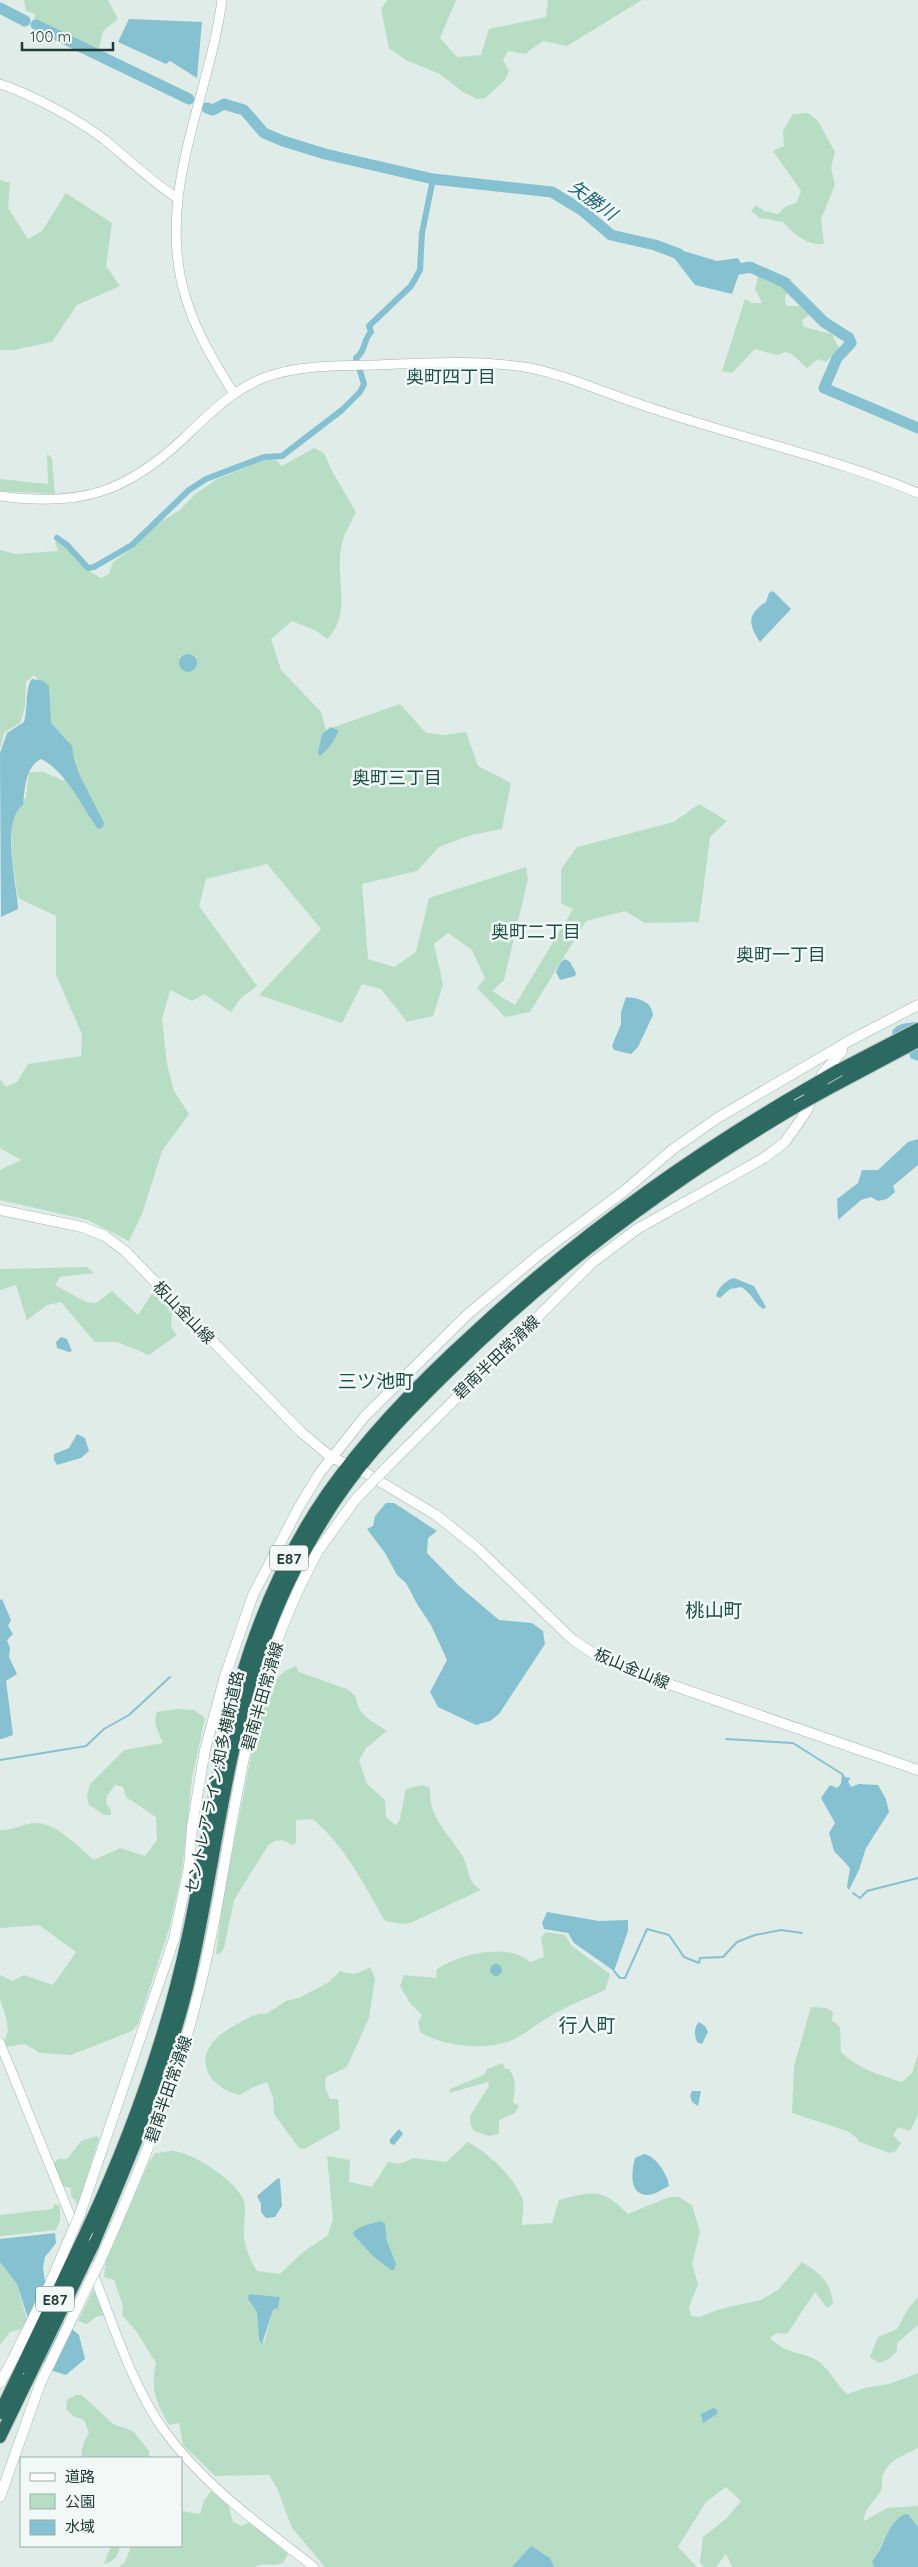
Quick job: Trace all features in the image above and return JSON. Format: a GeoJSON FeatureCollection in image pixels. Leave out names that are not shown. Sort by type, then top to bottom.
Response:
{"type":"FeatureCollection","features":[{"type":"Feature","properties":{"kind":"highway","name":"セントレアライン;知多横断道路"},"geometry":{"type":"LineString","coordinates":[[0,2437],[137,2111],[173,1998],[187,1938],[225,1744],[246,1664],[274,1590],[312,1518],[340,1476],[395,1411],[452,1353],[506,1304],[583,1239],[671,1174],[881,1054],[918,1029]]}},
{"type":"Feature","properties":{"kind":"highway","name":"セントレアライン;知多横断道路"},"geometry":{"type":"LineString","coordinates":[[0,2413],[26,2372],[93,2245],[134,2151],[177,2022],[200,1930],[234,1752],[255,1667],[283,1595],[320,1525],[351,1478],[381,1441],[438,1381],[508,1316],[578,1257],[637,1212],[717,1156],[797,1106],[839,1070],[918,1041]]}},
{"type":"Feature","properties":{"kind":"main road","name":"碧南半田常滑線"},"geometry":{"type":"LineString","coordinates":[[0,2497],[26,2372],[49,2286],[80,2214],[174,1939],[189,1867],[192,1827],[205,1750],[235,1644],[254,1596],[299,1507],[331,1457],[365,1416],[498,1287],[609,1203],[698,1130],[867,1032],[918,1005]]}},
{"type":"Feature","properties":{"kind":"main road","name":"碧南半田常滑線"},"geometry":{"type":"LineString","coordinates":[[0,2383],[26,2372],[71,2319],[100,2261],[144,2159],[178,2067],[195,2009],[256,1708],[279,1635],[318,1551],[362,1493],[452,1400],[577,1277],[637,1229],[776,1150],[795,1130],[817,1089],[822,1074],[835,1057],[867,1032]]}},
{"type":"Feature","properties":{"kind":"main road"},"geometry":{"type":"LineString","coordinates":[[802,1071],[813,1073],[818,1080],[817,1089]]}},
{"type":"Feature","properties":{"kind":"main road","name":"板山金山線"},"geometry":{"type":"LineString","coordinates":[[0,1210],[82,1227],[104,1236],[143,1270],[301,1432],[331,1457],[342,1462]]}},
{"type":"Feature","properties":{"kind":"main road","name":"板山金山線"},"geometry":{"type":"LineString","coordinates":[[364,1472],[436,1515],[476,1547],[573,1640],[597,1656],[660,1681],[918,1770]]}},
{"type":"Feature","properties":{"kind":"street"},"geometry":{"type":"LineString","coordinates":[[222,0],[214,48],[187,150],[178,198],[177,250],[185,296],[204,342],[234,394]]}},
{"type":"Feature","properties":{"kind":"street"},"geometry":{"type":"LineString","coordinates":[[0,84],[27,95],[92,131],[158,186],[178,198]]}},
{"type":"Feature","properties":{"kind":"street"},"geometry":{"type":"LineString","coordinates":[[0,496],[40,500],[73,498],[97,493],[128,481],[157,462],[210,412],[234,394],[265,377],[290,370],[320,367],[469,362],[502,364],[572,378],[676,416],[860,471],[918,493]]}},
{"type":"Feature","properties":{"kind":"street"},"geometry":{"type":"LineString","coordinates":[[0,2043],[149,2406],[163,2429],[194,2467],[223,2495],[314,2567]]}},
{"type":"Feature","properties":{"kind":"green space"},"geometry":{"type":"Polygon","coordinates":[[[24,0],[108,0],[118,19],[103,31],[97,57],[34,30],[35,14],[26,11],[24,0]]]}},
{"type":"Feature","properties":{"kind":"green space"},"geometry":{"type":"Polygon","coordinates":[[[387,0],[456,0],[440,38],[457,57],[481,55],[489,29],[546,17],[548,0],[642,0],[567,46],[543,41],[525,54],[508,51],[503,60],[509,71],[505,80],[485,98],[477,99],[463,92],[440,74],[406,60],[389,48],[381,9],[387,0]]]}},
{"type":"Feature","properties":{"kind":"green space"},"geometry":{"type":"Polygon","coordinates":[[[808,113],[818,121],[835,152],[831,168],[835,185],[821,219],[824,244],[806,241],[796,235],[783,222],[760,218],[751,211],[756,205],[764,211],[778,214],[785,207],[797,202],[801,191],[773,151],[784,146],[783,131],[793,114],[808,113]]]}},
{"type":"Feature","properties":{"kind":"green space"},"geometry":{"type":"Polygon","coordinates":[[[0,180],[10,183],[8,208],[28,239],[42,231],[66,193],[112,223],[106,266],[120,286],[77,305],[52,342],[14,350],[0,350],[0,180]]]}},
{"type":"Feature","properties":{"kind":"green space"},"geometry":{"type":"Polygon","coordinates":[[[760,269],[791,279],[785,299],[786,306],[800,306],[809,315],[802,320],[804,327],[832,334],[839,348],[826,362],[818,359],[807,368],[792,354],[785,352],[777,355],[755,349],[732,373],[722,371],[745,299],[752,303],[762,303],[755,289],[760,269]]]}},
{"type":"Feature","properties":{"kind":"green space"},"geometry":{"type":"Polygon","coordinates":[[[314,448],[324,453],[332,471],[356,512],[342,544],[340,556],[341,607],[335,629],[327,639],[315,630],[292,621],[271,639],[281,670],[321,712],[326,730],[400,704],[426,733],[444,735],[466,732],[478,766],[511,783],[502,829],[471,835],[439,847],[417,871],[362,884],[368,959],[394,967],[416,952],[429,898],[526,867],[528,879],[504,980],[492,991],[515,1005],[573,909],[561,903],[561,869],[577,847],[674,822],[699,804],[727,821],[710,837],[699,922],[645,923],[625,911],[586,921],[530,1012],[505,1017],[477,988],[485,978],[472,950],[448,933],[434,944],[443,985],[433,1016],[407,1022],[381,989],[362,984],[342,1023],[259,995],[321,929],[267,864],[206,879],[199,906],[257,986],[241,998],[231,1012],[204,994],[192,1001],[170,990],[162,1019],[167,1064],[174,1091],[189,1114],[162,1151],[142,1214],[129,1241],[88,1220],[0,1200],[0,1170],[21,1160],[0,1148],[0,1079],[6,1087],[17,1082],[28,1064],[81,1056],[82,1034],[56,975],[56,916],[18,898],[12,859],[11,820],[26,797],[29,772],[44,772],[64,781],[69,749],[49,728],[45,689],[34,675],[26,682],[25,707],[20,723],[4,733],[0,749],[0,550],[16,554],[58,551],[55,542],[61,542],[86,569],[101,578],[109,574],[113,562],[135,546],[152,527],[180,510],[194,495],[217,479],[267,459],[276,460],[282,466],[314,448]]]}},
{"type":"Feature","properties":{"kind":"green space"},"geometry":{"type":"Polygon","coordinates":[[[47,454],[52,458],[55,494],[0,491],[0,479],[48,484],[47,454]]]}},
{"type":"Feature","properties":{"kind":"green space"},"geometry":{"type":"Polygon","coordinates":[[[87,1267],[94,1273],[60,1277],[55,1285],[86,1302],[96,1303],[112,1291],[138,1315],[155,1289],[172,1311],[171,1327],[177,1335],[149,1355],[117,1342],[95,1342],[61,1302],[47,1305],[27,1320],[16,1285],[0,1290],[0,1269],[87,1267]]]}},
{"type":"Feature","properties":{"kind":"green space"},"geometry":{"type":"Polygon","coordinates":[[[296,1666],[299,1672],[347,1689],[355,1696],[361,1712],[387,1731],[366,1748],[359,1761],[367,1784],[385,1800],[386,1817],[396,1825],[400,1819],[406,1789],[422,1785],[430,1788],[432,1808],[440,1825],[463,1857],[473,1883],[481,1890],[410,1923],[402,1924],[385,1921],[353,1866],[324,1829],[312,1819],[296,1820],[296,1843],[291,1845],[280,1840],[269,1844],[234,1900],[224,1948],[220,1954],[216,1954],[223,1898],[259,1716],[271,1686],[281,1675],[296,1666]]]}},
{"type":"Feature","properties":{"kind":"green space"},"geometry":{"type":"Polygon","coordinates":[[[176,1709],[194,1710],[205,1718],[192,1778],[182,1871],[169,1929],[138,2024],[132,2031],[71,2055],[40,2053],[25,2044],[6,2047],[5,2039],[8,2031],[0,1999],[0,1975],[13,1981],[24,1975],[53,1985],[76,1952],[39,1925],[0,1928],[0,1830],[38,1823],[61,1832],[94,1860],[120,1848],[145,1856],[157,1840],[156,1817],[126,1797],[123,1787],[115,1785],[107,1796],[106,1803],[111,1810],[111,1815],[104,1815],[89,1805],[87,1796],[90,1784],[124,1750],[163,1743],[155,1720],[157,1712],[176,1709]]]}},
{"type":"Feature","properties":{"kind":"green space"},"geometry":{"type":"Polygon","coordinates":[[[546,1932],[565,1935],[572,1946],[610,1974],[605,1990],[556,2013],[515,2039],[500,2044],[476,2046],[451,2044],[420,2032],[418,2022],[422,2015],[410,2003],[400,1986],[404,1975],[436,1978],[437,1969],[458,1959],[484,1952],[497,1951],[509,1953],[520,1956],[530,1962],[544,1957],[541,1937],[546,1932]]]}},
{"type":"Feature","properties":{"kind":"green space"},"geometry":{"type":"Polygon","coordinates":[[[370,1967],[375,1978],[369,2018],[347,2067],[326,2077],[325,2087],[330,2099],[338,2099],[340,2129],[304,2149],[299,2148],[274,2114],[273,2097],[267,2082],[251,2088],[240,2095],[226,2090],[214,2081],[206,2068],[207,2052],[221,2034],[247,2018],[266,2014],[286,2001],[301,1997],[329,1982],[340,1971],[355,1974],[370,1967]]]}},
{"type":"Feature","properties":{"kind":"green space"},"geometry":{"type":"Polygon","coordinates":[[[811,2007],[826,2008],[833,2012],[832,2020],[840,2027],[841,2052],[855,2063],[870,2071],[902,2082],[912,2073],[918,2054],[918,2115],[910,2131],[898,2127],[893,2135],[901,2143],[896,2151],[889,2153],[858,2141],[857,2138],[847,2131],[792,2113],[794,2066],[811,2007]]]}},
{"type":"Feature","properties":{"kind":"green space"},"geometry":{"type":"Polygon","coordinates":[[[503,2063],[505,2069],[509,2069],[513,2077],[515,2089],[513,2102],[519,2106],[515,2113],[499,2120],[499,2134],[489,2136],[474,2131],[471,2126],[470,2116],[489,2086],[488,2082],[449,2093],[450,2089],[484,2075],[487,2069],[503,2063]]]}},
{"type":"Feature","properties":{"kind":"green space"},"geometry":{"type":"Polygon","coordinates":[[[97,2136],[99,2138],[78,2205],[71,2196],[71,2188],[63,2186],[53,2163],[59,2159],[67,2159],[81,2141],[97,2136]]]}},
{"type":"Feature","properties":{"kind":"green space"},"geometry":{"type":"Polygon","coordinates":[[[468,2142],[492,2159],[518,2189],[523,2201],[522,2225],[552,2223],[559,2200],[589,2194],[604,2196],[628,2214],[669,2197],[679,2197],[692,2205],[700,2232],[692,2264],[698,2284],[689,2307],[691,2316],[699,2317],[720,2309],[761,2300],[779,2289],[802,2262],[814,2270],[827,2284],[833,2304],[827,2308],[815,2292],[787,2334],[777,2333],[770,2338],[783,2348],[818,2361],[847,2394],[865,2388],[889,2384],[918,2373],[918,2448],[898,2458],[886,2469],[882,2476],[881,2490],[868,2508],[864,2521],[887,2508],[918,2506],[918,2527],[909,2515],[902,2516],[897,2520],[872,2561],[874,2567],[732,2567],[726,2554],[716,2567],[704,2567],[700,2563],[703,2537],[726,2519],[741,2501],[726,2487],[706,2502],[678,2547],[697,2567],[325,2567],[292,2528],[277,2488],[269,2475],[215,2476],[183,2445],[179,2423],[169,2425],[155,2396],[154,2372],[156,2363],[136,2331],[122,2315],[123,2306],[114,2280],[104,2277],[106,2260],[148,2164],[155,2153],[174,2151],[193,2157],[233,2185],[244,2201],[245,2241],[257,2271],[280,2274],[302,2253],[328,2235],[333,2219],[327,2156],[350,2160],[349,2182],[372,2187],[388,2162],[399,2164],[414,2158],[446,2162],[468,2142]],[[380,2221],[363,2226],[368,2249],[374,2256],[396,2266],[387,2241],[385,2223],[380,2221]],[[249,2294],[248,2299],[257,2312],[259,2340],[264,2343],[273,2310],[278,2308],[280,2297],[249,2294]]]}},
{"type":"Feature","properties":{"kind":"green space"},"geometry":{"type":"Polygon","coordinates":[[[55,2204],[60,2206],[60,2221],[56,2230],[0,2236],[0,2215],[52,2209],[55,2204]]]}},
{"type":"Feature","properties":{"kind":"green space"},"geometry":{"type":"Polygon","coordinates":[[[0,2262],[17,2284],[27,2320],[22,2329],[10,2332],[0,2345],[0,2262]]]}},
{"type":"Feature","properties":{"kind":"green space"},"geometry":{"type":"Polygon","coordinates":[[[94,2288],[105,2315],[96,2317],[87,2324],[78,2321],[94,2288]]]}},
{"type":"Feature","properties":{"kind":"green space"},"geometry":{"type":"Polygon","coordinates":[[[918,2297],[918,2325],[897,2343],[897,2351],[889,2359],[879,2363],[870,2357],[878,2337],[897,2329],[908,2309],[918,2297]]]}},
{"type":"Feature","properties":{"kind":"green space"},"geometry":{"type":"Polygon","coordinates":[[[76,2395],[82,2395],[113,2424],[133,2431],[149,2451],[149,2457],[83,2457],[82,2449],[89,2433],[84,2420],[73,2416],[66,2409],[67,2400],[76,2395]]]}},
{"type":"Feature","properties":{"kind":"green space"},"geometry":{"type":"Polygon","coordinates":[[[211,2491],[228,2504],[233,2522],[242,2526],[249,2522],[288,2554],[283,2563],[255,2567],[119,2567],[125,2562],[131,2547],[182,2547],[182,2511],[200,2514],[204,2501],[211,2491]]]}},
{"type":"Feature","properties":{"kind":"green space"},"geometry":{"type":"Polygon","coordinates":[[[111,2547],[120,2547],[115,2558],[104,2564],[111,2547]]]}},
{"type":"Feature","properties":{"kind":"water"},"geometry":{"type":"Polygon","coordinates":[[[129,19],[202,22],[197,78],[170,61],[166,64],[118,42],[129,19]]]}},
{"type":"Feature","properties":{"kind":"water"},"geometry":{"type":"Polygon","coordinates":[[[664,245],[717,261],[738,258],[742,265],[732,294],[695,285],[664,245]]]}},
{"type":"Feature","properties":{"kind":"water"},"geometry":{"type":"Polygon","coordinates":[[[773,591],[791,609],[760,642],[753,630],[751,620],[755,611],[766,602],[769,593],[773,591]]]}},
{"type":"Feature","properties":{"kind":"water"},"geometry":{"type":"Polygon","coordinates":[[[184,654],[192,654],[197,659],[195,670],[184,672],[179,667],[179,659],[184,654]]]}},
{"type":"Feature","properties":{"kind":"water"},"geometry":{"type":"Polygon","coordinates":[[[32,679],[43,681],[49,686],[51,723],[72,746],[79,774],[104,823],[103,827],[98,829],[59,773],[41,759],[36,763],[32,767],[27,779],[23,805],[16,813],[12,825],[12,853],[18,909],[1,917],[0,753],[7,733],[24,722],[28,687],[32,679]]]}},
{"type":"Feature","properties":{"kind":"water"},"geometry":{"type":"Polygon","coordinates":[[[331,727],[339,731],[333,742],[320,756],[318,753],[322,734],[331,727]]]}},
{"type":"Feature","properties":{"kind":"water"},"geometry":{"type":"Polygon","coordinates":[[[565,959],[570,962],[576,973],[575,976],[560,980],[556,972],[561,962],[565,959]]]}},
{"type":"Feature","properties":{"kind":"water"},"geometry":{"type":"Polygon","coordinates":[[[626,997],[640,999],[647,1003],[653,1015],[638,1047],[631,1054],[614,1050],[612,1046],[621,1024],[621,1012],[626,997]]]}},
{"type":"Feature","properties":{"kind":"water"},"geometry":{"type":"Polygon","coordinates":[[[915,1022],[918,1025],[918,1061],[910,1058],[910,1055],[893,1042],[892,1031],[905,1023],[915,1022]]]}},
{"type":"Feature","properties":{"kind":"water"},"geometry":{"type":"Polygon","coordinates":[[[918,1139],[918,1165],[893,1186],[895,1192],[887,1199],[878,1201],[871,1197],[861,1200],[838,1220],[837,1199],[858,1183],[862,1170],[878,1170],[908,1142],[918,1139]]]}},
{"type":"Feature","properties":{"kind":"water"},"geometry":{"type":"Polygon","coordinates":[[[734,1278],[754,1286],[766,1307],[763,1309],[760,1307],[741,1287],[730,1289],[720,1298],[716,1296],[723,1285],[734,1278]]]}},
{"type":"Feature","properties":{"kind":"water"},"geometry":{"type":"Polygon","coordinates":[[[61,1337],[67,1339],[72,1351],[69,1352],[57,1348],[56,1342],[61,1337]]]}},
{"type":"Feature","properties":{"kind":"water"},"geometry":{"type":"Polygon","coordinates":[[[77,1434],[85,1438],[89,1451],[81,1458],[57,1465],[54,1460],[54,1454],[69,1448],[77,1434]]]}},
{"type":"Feature","properties":{"kind":"water"},"geometry":{"type":"Polygon","coordinates":[[[386,1503],[394,1503],[437,1531],[428,1538],[427,1553],[459,1586],[499,1620],[532,1623],[543,1631],[545,1644],[499,1714],[490,1721],[476,1725],[438,1707],[430,1692],[447,1660],[431,1625],[406,1583],[397,1575],[385,1553],[367,1529],[373,1526],[375,1516],[386,1503]]]}},
{"type":"Feature","properties":{"kind":"water"},"geometry":{"type":"Polygon","coordinates":[[[2,1599],[11,1620],[8,1626],[13,1634],[7,1640],[10,1648],[9,1657],[17,1674],[6,1681],[13,1735],[0,1739],[0,1600],[2,1599]]]}},
{"type":"Feature","properties":{"kind":"water"},"geometry":{"type":"Polygon","coordinates":[[[842,1772],[845,1777],[851,1778],[848,1781],[851,1787],[859,1784],[878,1785],[886,1799],[889,1812],[866,1848],[859,1870],[849,1890],[847,1887],[850,1868],[834,1851],[829,1833],[835,1823],[821,1798],[830,1785],[837,1788],[841,1784],[842,1772]]]}},
{"type":"Feature","properties":{"kind":"water"},"geometry":{"type":"Polygon","coordinates":[[[547,1912],[599,1921],[628,1920],[628,1931],[614,1971],[574,1943],[568,1933],[544,1929],[542,1923],[547,1912]]]}},
{"type":"Feature","properties":{"kind":"water"},"geometry":{"type":"Polygon","coordinates":[[[496,1964],[502,1970],[496,1976],[490,1970],[496,1964]]]}},
{"type":"Feature","properties":{"kind":"water"},"geometry":{"type":"Polygon","coordinates":[[[699,2022],[705,2026],[708,2032],[702,2044],[697,2042],[695,2037],[695,2029],[699,2022]]]}},
{"type":"Feature","properties":{"kind":"water"},"geometry":{"type":"Polygon","coordinates":[[[692,2091],[701,2091],[698,2106],[692,2102],[690,2096],[692,2091]]]}},
{"type":"Feature","properties":{"kind":"water"},"geometry":{"type":"Polygon","coordinates":[[[399,2129],[403,2134],[394,2145],[390,2143],[390,2139],[399,2129]]]}},
{"type":"Feature","properties":{"kind":"water"},"geometry":{"type":"Polygon","coordinates":[[[644,2154],[653,2158],[661,2167],[669,2186],[649,2195],[636,2190],[633,2180],[635,2158],[644,2154]]]}},
{"type":"Feature","properties":{"kind":"water"},"geometry":{"type":"Polygon","coordinates":[[[278,2178],[280,2179],[282,2206],[275,2217],[266,2218],[261,2212],[261,2204],[257,2196],[278,2178]]]}},
{"type":"Feature","properties":{"kind":"water"},"geometry":{"type":"Polygon","coordinates":[[[380,2221],[385,2223],[387,2241],[396,2264],[394,2270],[391,2270],[373,2256],[353,2234],[354,2231],[363,2226],[380,2221]]]}},
{"type":"Feature","properties":{"kind":"water"},"geometry":{"type":"Polygon","coordinates":[[[55,2233],[56,2243],[45,2257],[43,2268],[45,2281],[59,2318],[79,2335],[85,2359],[66,2375],[53,2371],[42,2362],[17,2284],[0,2262],[0,2239],[55,2233]]]}},
{"type":"Feature","properties":{"kind":"water"},"geometry":{"type":"Polygon","coordinates":[[[249,2294],[280,2297],[278,2308],[273,2310],[262,2344],[259,2340],[257,2312],[248,2299],[249,2294]]]}},
{"type":"Feature","properties":{"kind":"water"},"geometry":{"type":"Polygon","coordinates":[[[713,2408],[717,2410],[717,2414],[703,2423],[701,2414],[713,2408]]]}},
{"type":"Feature","properties":{"kind":"water"},"geometry":{"type":"Polygon","coordinates":[[[905,2514],[909,2515],[918,2527],[918,2567],[874,2567],[872,2561],[890,2529],[905,2514]]]}},
{"type":"Feature","properties":{"kind":"water"},"geometry":{"type":"Polygon","coordinates":[[[531,2546],[550,2558],[554,2567],[512,2567],[531,2546]]]}},
{"type":"Feature","properties":{"kind":"waterway","name":"矢勝川"},"geometry":{"type":"LineString","coordinates":[[0,8],[25,21]]}},
{"type":"Feature","properties":{"kind":"waterway","name":"矢勝川"},"geometry":{"type":"LineString","coordinates":[[36,25],[189,99]]}},
{"type":"Feature","properties":{"kind":"waterway","name":"矢勝川"},"geometry":{"type":"LineString","coordinates":[[207,108],[213,110],[224,104],[244,110],[264,133],[325,154],[433,179],[552,192],[583,211],[611,235],[655,245],[679,254]]}},
{"type":"Feature","properties":{"kind":"waterway"},"geometry":{"type":"LineString","coordinates":[[57,538],[67,545],[88,568],[94,567],[132,545],[189,490],[206,479],[264,457],[282,456],[342,410],[360,392],[364,384],[356,358],[371,332],[369,326],[411,286],[420,270],[422,233],[433,179]]}},
{"type":"Feature","properties":{"kind":"waterway","name":"矢勝川"},"geometry":{"type":"LineString","coordinates":[[726,266],[740,269],[750,267],[784,282],[824,322],[849,338],[851,343],[837,358],[824,388],[918,428]]}},
{"type":"Feature","properties":{"kind":"waterway"},"geometry":{"type":"LineString","coordinates":[[0,1760],[86,1746],[104,1729],[129,1715],[170,1677]]}},
{"type":"Feature","properties":{"kind":"waterway"},"geometry":{"type":"LineString","coordinates":[[726,1739],[793,1743],[842,1774]]}},
{"type":"Feature","properties":{"kind":"waterway"},"geometry":{"type":"LineString","coordinates":[[853,1893],[860,1898],[867,1891],[918,1878]]}},
{"type":"Feature","properties":{"kind":"waterway"},"geometry":{"type":"LineString","coordinates":[[614,1971],[620,1978],[625,1978],[647,1929],[669,1935],[684,1957],[699,1963],[700,1958],[723,1957],[737,1942],[755,1935],[781,1930],[802,1933]]}},
{"type":"Feature","properties":{"kind":"district","name":"奥町四丁目"},"geometry":{"type":"Point","coordinates":[451,376]}},
{"type":"Feature","properties":{"kind":"district","name":"奥町三丁目"},"geometry":{"type":"Point","coordinates":[397,777]}},
{"type":"Feature","properties":{"kind":"district","name":"奥町二丁目"},"geometry":{"type":"Point","coordinates":[536,931]}},
{"type":"Feature","properties":{"kind":"district","name":"奥町一丁目"},"geometry":{"type":"Point","coordinates":[781,954]}},
{"type":"Feature","properties":{"kind":"district","name":"三ツ池町"},"geometry":{"type":"Point","coordinates":[376,1381]}},
{"type":"Feature","properties":{"kind":"district","name":"桃山町"},"geometry":{"type":"Point","coordinates":[714,1610]}},
{"type":"Feature","properties":{"kind":"district","name":"行人町"},"geometry":{"type":"Point","coordinates":[587,2025]}}]}
